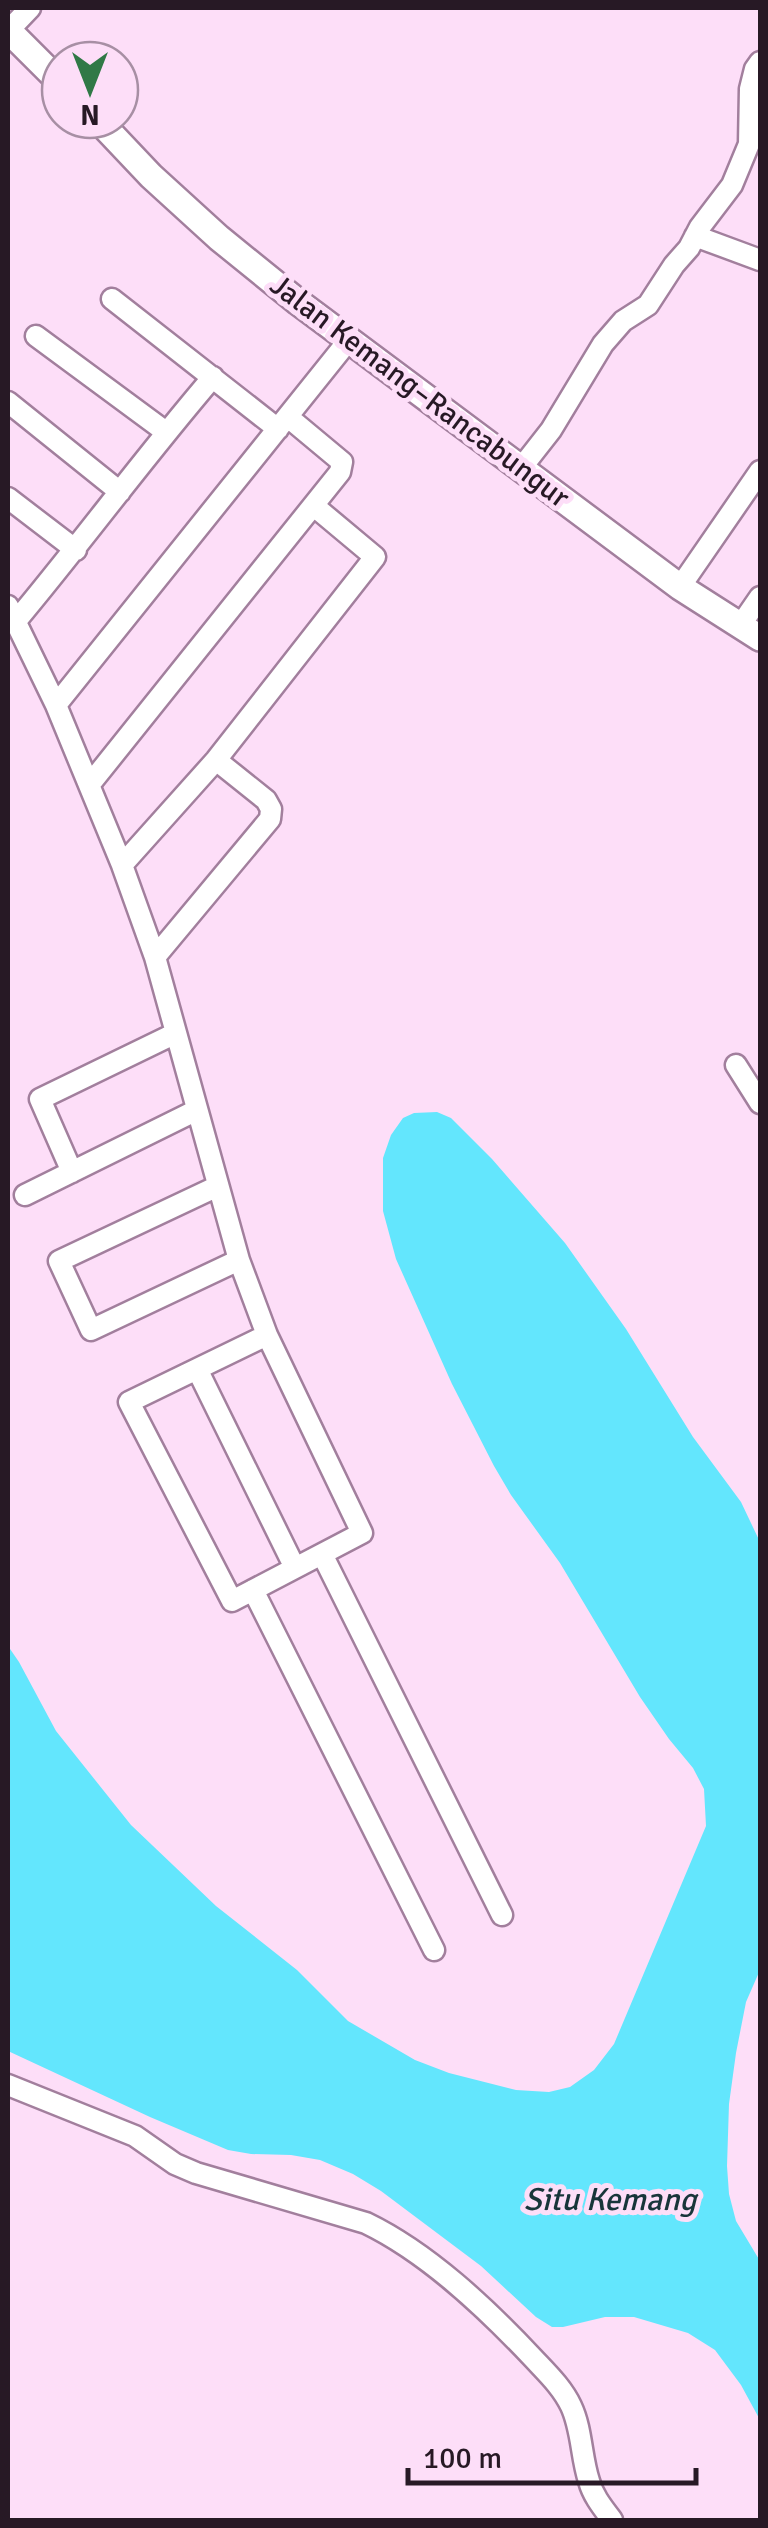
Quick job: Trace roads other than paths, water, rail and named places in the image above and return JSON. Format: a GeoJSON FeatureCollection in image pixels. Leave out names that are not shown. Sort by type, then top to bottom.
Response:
{"type":"FeatureCollection","features":[{"type":"Feature","properties":{"kind":"street"},"geometry":{"type":"LineString","coordinates":[[30,8],[8,31],[40,62]]}},
{"type":"Feature","properties":{"kind":"street"},"geometry":{"type":"LineString","coordinates":[[522,468],[551,430],[603,344],[623,321],[648,305],[732,185],[745,154],[751,127],[750,89],[760,62]]}},
{"type":"Feature","properties":{"kind":"street","name":"Jalan Kemang–Rancabungur"},"geometry":{"type":"LineString","coordinates":[[117,140],[219,238],[348,340],[680,587],[750,632]]}},
{"type":"Feature","properties":{"kind":"street"},"geometry":{"type":"LineString","coordinates":[[695,236],[760,260]]}},
{"type":"Feature","properties":{"kind":"street"},"geometry":{"type":"LineString","coordinates":[[90,784],[334,482],[342,462],[213,377],[112,299]]}},
{"type":"Feature","properties":{"kind":"street"},"geometry":{"type":"LineString","coordinates":[[36,336],[166,432]]}},
{"type":"Feature","properties":{"kind":"street"},"geometry":{"type":"LineString","coordinates":[[56,705],[348,340]]}},
{"type":"Feature","properties":{"kind":"street"},"geometry":{"type":"LineString","coordinates":[[213,377],[76,550],[12,614],[56,705],[122,865],[154,957],[240,1260],[267,1335],[362,1533],[232,1601],[130,1402],[267,1335]]}},
{"type":"Feature","properties":{"kind":"street"},"geometry":{"type":"LineString","coordinates":[[8,402],[120,492]]}},
{"type":"Feature","properties":{"kind":"street"},"geometry":{"type":"LineString","coordinates":[[680,587],[760,471]]}},
{"type":"Feature","properties":{"kind":"street"},"geometry":{"type":"LineString","coordinates":[[8,498],[76,550]]}},
{"type":"Feature","properties":{"kind":"street"},"geometry":{"type":"LineString","coordinates":[[122,865],[216,760],[375,557],[314,506]]}},
{"type":"Feature","properties":{"kind":"street"},"geometry":{"type":"LineString","coordinates":[[750,632],[760,598]]}},
{"type":"Feature","properties":{"kind":"street"},"geometry":{"type":"LineString","coordinates":[[154,957],[270,819],[266,800],[216,760]]}},
{"type":"Feature","properties":{"kind":"street"},"geometry":{"type":"LineString","coordinates":[[72,1172],[40,1099],[176,1033]]}},
{"type":"Feature","properties":{"kind":"street"},"geometry":{"type":"LineString","coordinates":[[736,1065],[760,1102]]}},
{"type":"Feature","properties":{"kind":"street"},"geometry":{"type":"LineString","coordinates":[[25,1195],[196,1110]]}},
{"type":"Feature","properties":{"kind":"street"},"geometry":{"type":"LineString","coordinates":[[218,1186],[59,1261],[91,1330],[240,1260]]}},
{"type":"Feature","properties":{"kind":"street"},"geometry":{"type":"LineString","coordinates":[[196,1369],[296,1568]]}},
{"type":"Feature","properties":{"kind":"street"},"geometry":{"type":"LineString","coordinates":[[322,1554],[502,1915]]}},
{"type":"Feature","properties":{"kind":"street"},"geometry":{"type":"LineString","coordinates":[[253,1590],[434,1950]]}},
{"type":"Feature","properties":{"kind":"street"},"geometry":{"type":"LineString","coordinates":[[8,2086],[135,2136],[175,2164],[206,2177],[366,2223],[392,2236],[464,2292],[560,2386],[573,2408],[588,2480],[612,2520]]}},
{"type":"Feature","properties":{"kind":"water","name":"Situ Kemang"},"geometry":{"type":"Polygon","coordinates":[[[437,1112],[451,1118],[492,1159],[565,1243],[626,1329],[693,1437],[741,1502],[760,1542],[760,1970],[746,2002],[736,2053],[727,2166],[736,2221],[760,2261],[760,2420],[715,2350],[688,2333],[634,2317],[605,2317],[552,2327],[481,2266],[353,2174],[320,2160],[228,2150],[8,2051],[8,1646],[56,1731],[131,1825],[216,1906],[297,1970],[348,2021],[415,2060],[516,2090],[549,2092],[570,2087],[594,2070],[614,2044],[706,1826],[704,1789],[640,1697],[560,1563],[494,1466],[396,1259],[383,1211],[383,1158],[391,1135],[403,1118],[414,1113],[437,1112]]]}}]}
